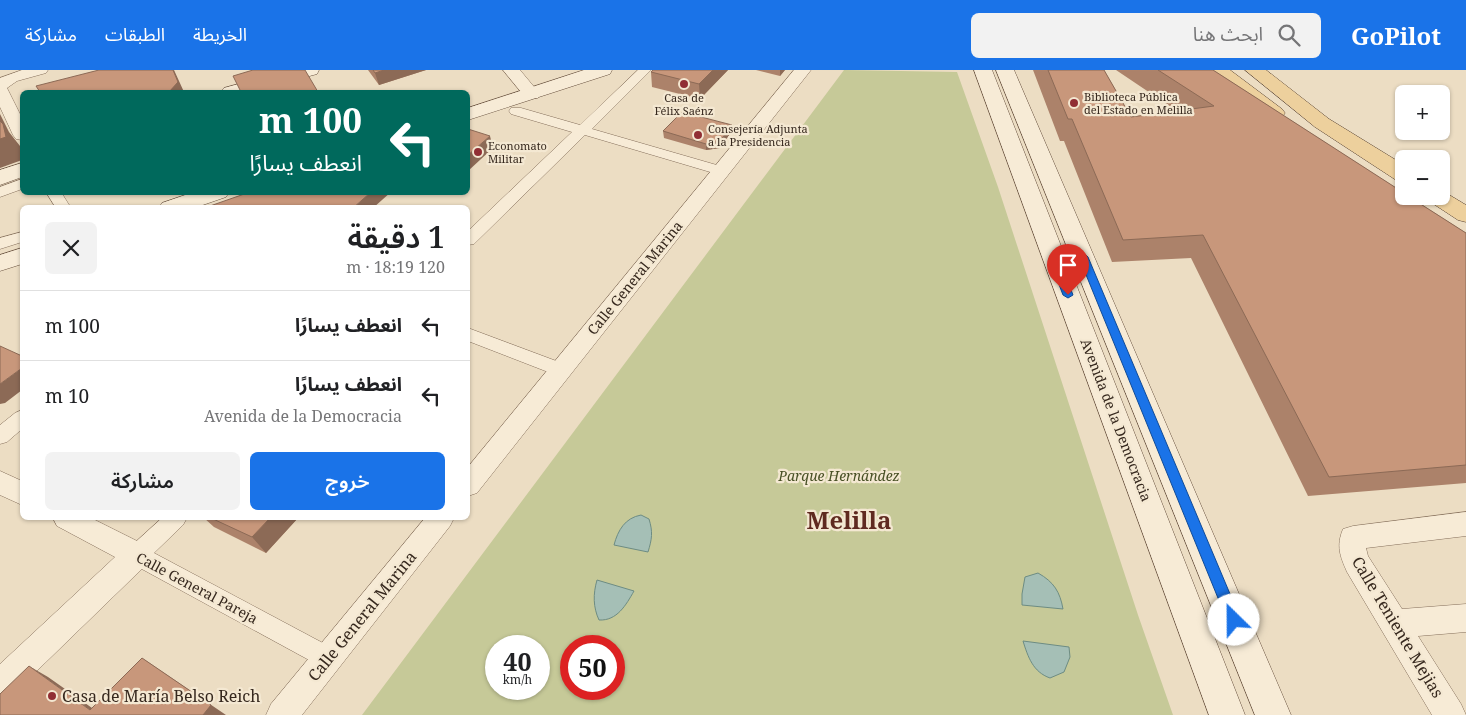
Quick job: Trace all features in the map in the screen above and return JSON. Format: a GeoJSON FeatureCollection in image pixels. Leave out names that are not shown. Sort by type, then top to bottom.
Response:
{"type":"FeatureCollection","features":[{"type":"Feature","properties":{"kind":"main road"},"geometry":{"type":"LineString","coordinates":[[238,90],[310,70]]}},
{"type":"Feature","properties":{"kind":"main road"},"geometry":{"type":"LineString","coordinates":[[470,113],[603,70]]}},
{"type":"Feature","properties":{"kind":"main road","name":"Avenida de la Democracia"},"geometry":{"type":"LineString","coordinates":[[983,70],[1069,257],[1273,715]]}},
{"type":"Feature","properties":{"kind":"main road","name":"Avenida de la Democracia"},"geometry":{"type":"LineString","coordinates":[[1005,70],[1227,715]]}},
{"type":"Feature","properties":{"kind":"main road"},"geometry":{"type":"LineString","coordinates":[[1201,70],[1287,123],[1218,70]]}},
{"type":"Feature","properties":{"kind":"main road"},"geometry":{"type":"LineString","coordinates":[[1254,70],[1322,123],[1395,169]]}},
{"type":"Feature","properties":{"kind":"main road"},"geometry":{"type":"LineString","coordinates":[[0,178],[20,170]]}},
{"type":"Feature","properties":{"kind":"main road"},"geometry":{"type":"LineString","coordinates":[[179,205],[209,195]]}},
{"type":"Feature","properties":{"kind":"main road"},"geometry":{"type":"LineString","coordinates":[[1450,205],[1466,215]]}},
{"type":"Feature","properties":{"kind":"main road"},"geometry":{"type":"LineString","coordinates":[[0,263],[20,257]]}},
{"type":"Feature","properties":{"kind":"street"},"geometry":{"type":"LineString","coordinates":[[0,85],[11,78],[40,70]]}},
{"type":"Feature","properties":{"kind":"street"},"geometry":{"type":"LineString","coordinates":[[511,70],[532,94]]}},
{"type":"Feature","properties":{"kind":"street"},"geometry":{"type":"LineString","coordinates":[[470,238],[645,70]]}},
{"type":"Feature","properties":{"kind":"street","name":"Calle General Marina"},"geometry":{"type":"LineString","coordinates":[[470,483],[803,70]]}},
{"type":"Feature","properties":{"kind":"street"},"geometry":{"type":"LineString","coordinates":[[0,90],[20,130]]}},
{"type":"Feature","properties":{"kind":"street"},"geometry":{"type":"LineString","coordinates":[[516,112],[722,170]]}},
{"type":"Feature","properties":{"kind":"street"},"geometry":{"type":"LineString","coordinates":[[0,192],[20,185]]}},
{"type":"Feature","properties":{"kind":"street"},"geometry":{"type":"LineString","coordinates":[[0,244],[20,238]]}},
{"type":"Feature","properties":{"kind":"street"},"geometry":{"type":"LineString","coordinates":[[470,335],[561,370]]}},
{"type":"Feature","properties":{"kind":"street"},"geometry":{"type":"LineString","coordinates":[[0,436],[20,420]]}},
{"type":"Feature","properties":{"kind":"street"},"geometry":{"type":"LineString","coordinates":[[0,482],[20,493]]}},
{"type":"Feature","properties":{"kind":"street","name":"Calle General Pareja"},"geometry":{"type":"LineString","coordinates":[[70,520],[328,658]]}},
{"type":"Feature","properties":{"kind":"street"},"geometry":{"type":"LineString","coordinates":[[0,684],[174,520]]}},
{"type":"Feature","properties":{"kind":"street","name":"Calle General Marina"},"geometry":{"type":"LineString","coordinates":[[282,715],[439,520]]}},
{"type":"Feature","properties":{"kind":"street","name":"Calle Teniente Mejias"},"geometry":{"type":"LineString","coordinates":[[1450,715],[1357,563],[1352,550],[1353,538],[1466,524]]}},
{"type":"Feature","properties":{"kind":"street"},"geometry":{"type":"LineString","coordinates":[[1394,624],[1466,618]]}},
{"type":"Feature","properties":{"kind":"green space","name":"Parque Hernández"},"geometry":{"type":"Polygon","coordinates":[[[844,70],[957,72],[998,187],[1138,615],[1173,715],[362,715],[844,70]]]}},
{"type":"Feature","properties":{"kind":"water"},"geometry":{"type":"Polygon","coordinates":[[[641,515],[649,519],[651,528],[648,552],[614,545],[618,534],[626,522],[641,515]]]}},
{"type":"Feature","properties":{"kind":"water"},"geometry":{"type":"Polygon","coordinates":[[[1038,573],[1055,588],[1063,609],[1022,605],[1025,577],[1038,573]]]}},
{"type":"Feature","properties":{"kind":"water"},"geometry":{"type":"Polygon","coordinates":[[[597,580],[634,591],[628,602],[616,615],[605,620],[599,620],[595,605],[594,595],[597,580]]]}},
{"type":"Feature","properties":{"kind":"water"},"geometry":{"type":"Polygon","coordinates":[[[1023,641],[1069,647],[1070,657],[1064,672],[1050,678],[1039,672],[1029,658],[1023,641]]]}},
{"type":"Feature","properties":{"kind":"building"},"geometry":{"type":"Polygon","coordinates":[[[99,70],[173,70],[178,82],[171,90],[39,90],[36,86],[99,70]]]}},
{"type":"Feature","properties":{"kind":"building"},"geometry":{"type":"Polygon","coordinates":[[[253,70],[305,70],[317,90],[240,90],[233,76],[253,70]]]}},
{"type":"Feature","properties":{"kind":"building"},"geometry":{"type":"Polygon","coordinates":[[[373,70],[384,70],[375,73],[373,70]]]}},
{"type":"Feature","properties":{"kind":"building"},"geometry":{"type":"Polygon","coordinates":[[[653,70],[713,70],[699,84],[651,72],[653,70]]]}},
{"type":"Feature","properties":{"kind":"building"},"geometry":{"type":"Polygon","coordinates":[[[1048,70],[1104,70],[1131,117],[1214,106],[1158,70],[1213,70],[1395,187],[1395,205],[1422,205],[1466,233],[1466,465],[1329,477],[1203,235],[1123,240],[1072,119],[1068,119],[1048,70]]]}},
{"type":"Feature","properties":{"kind":"building","name":"Consejería Adjunta a la Presidencia"},"geometry":{"type":"Polygon","coordinates":[[[682,112],[732,125],[720,141],[706,144],[663,131],[682,112]]]}},
{"type":"Feature","properties":{"kind":"building"},"geometry":{"type":"Polygon","coordinates":[[[0,121],[3,124],[6,137],[0,139],[0,121]]]}},
{"type":"Feature","properties":{"kind":"building"},"geometry":{"type":"Polygon","coordinates":[[[470,130],[490,136],[470,153],[470,130]]]}},
{"type":"Feature","properties":{"kind":"building"},"geometry":{"type":"Polygon","coordinates":[[[241,195],[368,195],[356,205],[213,205],[241,195]]]}},
{"type":"Feature","properties":{"kind":"building"},"geometry":{"type":"Polygon","coordinates":[[[0,346],[20,355],[20,369],[0,384],[0,346]]]}},
{"type":"Feature","properties":{"kind":"building"},"geometry":{"type":"Polygon","coordinates":[[[215,520],[268,520],[252,537],[215,520]]]}},
{"type":"Feature","properties":{"kind":"building"},"geometry":{"type":"Polygon","coordinates":[[[142,658],[211,705],[203,715],[0,715],[0,694],[29,666],[90,710],[142,658]]]}},
{"type":"Feature","properties":{"kind":"place","name":"Casa de Félix Saénz"},"geometry":{"type":"Point","coordinates":[684,84]}},
{"type":"Feature","properties":{"kind":"place","name":"Biblioteca Pública del Estado en Melilla"},"geometry":{"type":"Point","coordinates":[1074,103]}},
{"type":"Feature","properties":{"kind":"place","name":"Consejería Adjunta a la Presidencia"},"geometry":{"type":"Point","coordinates":[698,135]}},
{"type":"Feature","properties":{"kind":"place","name":"Economato Militar"},"geometry":{"type":"Point","coordinates":[478,152]}},
{"type":"Feature","properties":{"kind":"place","name":"Casa de María Belso Reich"},"geometry":{"type":"Point","coordinates":[52,696]}},
{"type":"Feature","properties":{"kind":"district","name":"Melilla"},"geometry":{"type":"Point","coordinates":[849,521]}},
{"type":"Feature","properties":{"kind":"route"},"geometry":{"type":"LineString","coordinates":[[1068,295],[1054,258],[1084,257],[1234,620]]}}]}
